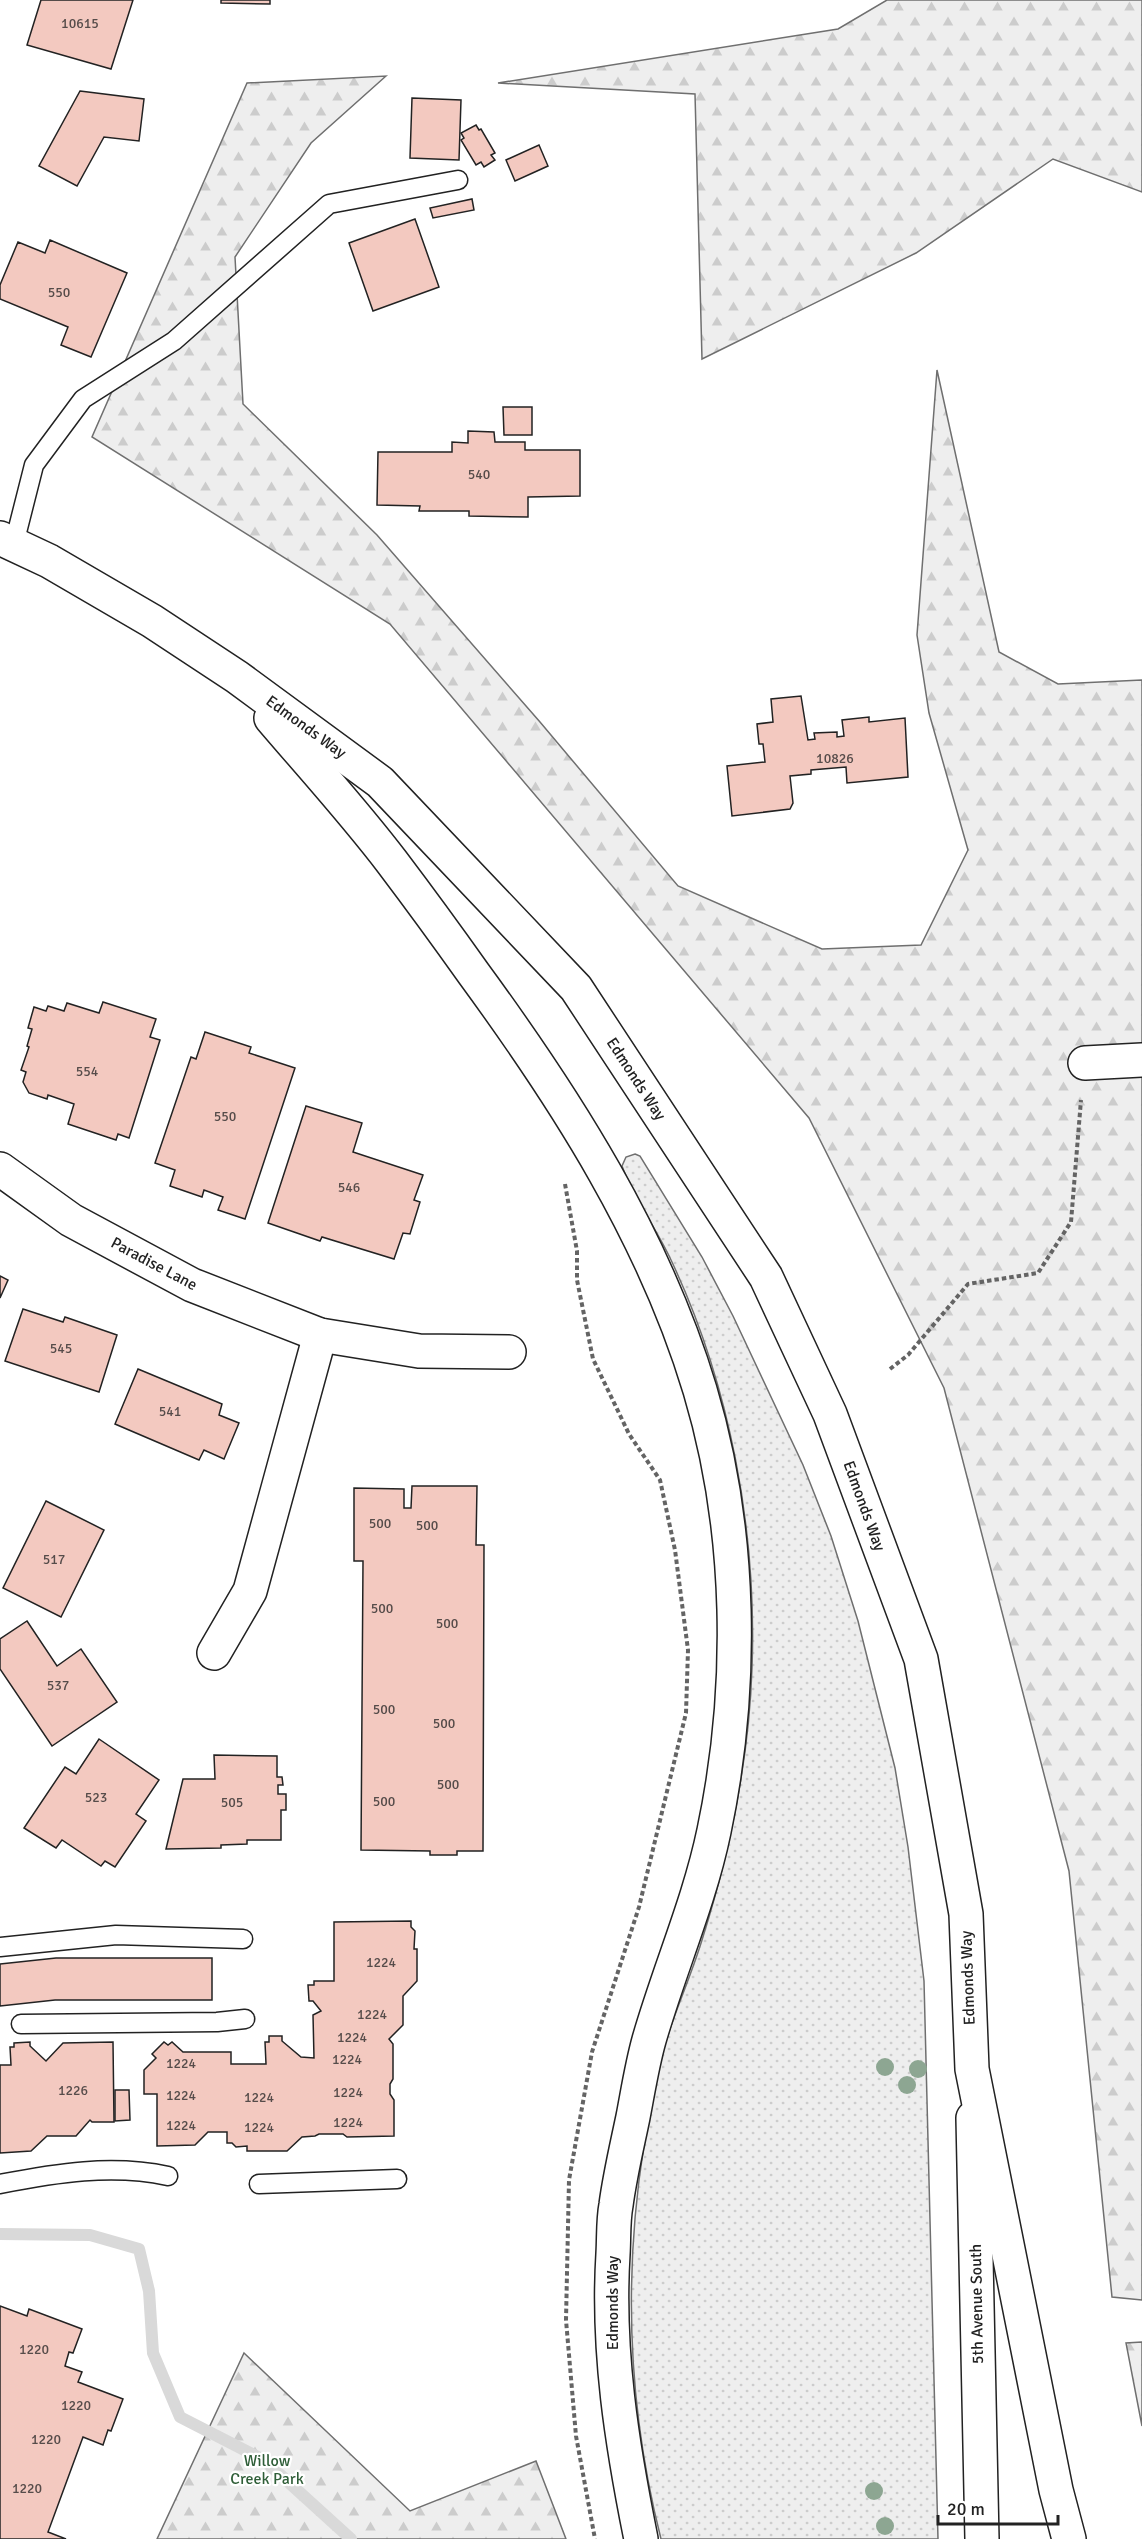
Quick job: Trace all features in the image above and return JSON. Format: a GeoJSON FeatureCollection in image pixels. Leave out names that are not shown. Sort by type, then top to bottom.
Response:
{"type":"FeatureCollection","features":[{"type":"Feature","properties":{"kind":"main road","name":"Edmonds Way"},"geometry":{"type":"LineString","coordinates":[[7,541],[49,561],[152,621],[237,677],[380,782],[576,988],[766,1277],[830,1414],[921,1659],[966,1914],[972,2069],[1056,2490],[1069,2539]]}},
{"type":"Feature","properties":{"kind":"main road","name":"Edmonds Way"},"geometry":{"type":"LineString","coordinates":[[237,677],[390,859],[518,1033],[568,1111],[616,1192],[656,1272],[692,1366],[711,1437],[725,1511],[733,1591],[731,1679],[723,1779],[711,1841],[694,1905],[648,2046],[615,2208],[610,2293],[615,2383],[626,2466],[641,2539]]}},
{"type":"Feature","properties":{"kind":"main road"},"geometry":{"type":"LineString","coordinates":[[1085,1063],[1142,1060]]}},
{"type":"Feature","properties":{"kind":"main road","name":"Paradise Lane"},"geometry":{"type":"LineString","coordinates":[[0,1169],[71,1220],[192,1285],[320,1335],[419,1351],[509,1352]]}},
{"type":"Feature","properties":{"kind":"main road"},"geometry":{"type":"LineString","coordinates":[[214,1653],[250,1591],[320,1335]]}},
{"type":"Feature","properties":{"kind":"main road","name":"5th Avenue South"},"geometry":{"type":"LineString","coordinates":[[972,2069],[982,2539]]}},
{"type":"Feature","properties":{"kind":"lane"},"geometry":{"type":"LineString","coordinates":[[7,541],[34,465],[82,399],[174,341],[329,204],[458,180]]}},
{"type":"Feature","properties":{"kind":"lane"},"geometry":{"type":"LineString","coordinates":[[0,1947],[116,1935],[243,1939]]}},
{"type":"Feature","properties":{"kind":"lane"},"geometry":{"type":"LineString","coordinates":[[21,2024],[217,2022],[245,2019]]}},
{"type":"Feature","properties":{"kind":"lane"},"geometry":{"type":"LineString","coordinates":[[0,2184],[64,2172],[140,2170],[168,2176]]}},
{"type":"Feature","properties":{"kind":"lane"},"geometry":{"type":"LineString","coordinates":[[259,2184],[397,2179]]}},
{"type":"Feature","properties":{"kind":"path"},"geometry":{"type":"LineString","coordinates":[[890,1369],[908,1355],[968,1284],[1038,1273],[1071,1222],[1085,1063]]}},
{"type":"Feature","properties":{"kind":"path"},"geometry":{"type":"LineString","coordinates":[[564,1179],[577,1251],[577,1280],[593,1359],[629,1434],[660,1480],[675,1550],[688,1650],[683,1724],[639,1906],[592,2052],[569,2180],[566,2320],[576,2436],[595,2539]]}},
{"type":"Feature","properties":{"kind":"green space"},"geometry":{"type":"Polygon","coordinates":[[[887,0],[1142,0],[1142,192],[1053,159],[916,253],[702,359],[695,94],[498,83],[838,29],[887,0]]]}},
{"type":"Feature","properties":{"kind":"green space"},"geometry":{"type":"Polygon","coordinates":[[[386,76],[311,143],[235,257],[243,404],[377,535],[540,722],[678,886],[822,949],[921,945],[968,850],[929,713],[917,635],[937,370],[999,652],[1058,684],[1142,680],[1142,2300],[1112,2297],[1069,1871],[944,1388],[809,1118],[390,624],[92,437],[247,83],[386,76]]]}},
{"type":"Feature","properties":{"kind":"green space"},"geometry":{"type":"Polygon","coordinates":[[[635,1154],[640,1156],[702,1257],[733,1316],[803,1465],[831,1536],[858,1621],[895,1768],[908,1847],[924,1981],[938,2539],[661,2539],[650,2490],[641,2441],[632,2343],[631,2293],[637,2194],[657,2071],[712,1907],[736,1806],[750,1703],[752,1616],[750,1564],[744,1512],[736,1460],[724,1408],[692,1308],[671,1260],[622,1166],[626,1157],[635,1154]]]}},
{"type":"Feature","properties":{"kind":"green space"},"geometry":{"type":"Polygon","coordinates":[[[1142,2342],[1142,2426],[1126,2343],[1142,2342]]]}},
{"type":"Feature","properties":{"kind":"green space","name":"Willow Creek Park"},"geometry":{"type":"Polygon","coordinates":[[[244,2353],[410,2511],[536,2461],[566,2539],[157,2539],[244,2353]]]}},
{"type":"Feature","properties":{"kind":"building"},"geometry":{"type":"Polygon","coordinates":[[[41,0],[133,0],[111,69],[27,45],[41,0]]]}},
{"type":"Feature","properties":{"kind":"building"},"geometry":{"type":"Polygon","coordinates":[[[221,0],[270,0],[270,4],[221,3],[221,0]]]}},
{"type":"Feature","properties":{"kind":"building"},"geometry":{"type":"Polygon","coordinates":[[[80,91],[144,99],[139,141],[104,137],[77,186],[39,166],[80,91]]]}},
{"type":"Feature","properties":{"kind":"building"},"geometry":{"type":"Polygon","coordinates":[[[412,98],[461,100],[459,160],[410,158],[412,98]]]}},
{"type":"Feature","properties":{"kind":"building"},"geometry":{"type":"Polygon","coordinates":[[[476,125],[479,130],[481,129],[495,153],[491,155],[495,160],[484,167],[481,162],[476,165],[461,140],[464,138],[461,133],[476,125]]]}},
{"type":"Feature","properties":{"kind":"building"},"geometry":{"type":"Polygon","coordinates":[[[539,145],[548,166],[515,181],[506,160],[539,145]]]}},
{"type":"Feature","properties":{"kind":"building"},"geometry":{"type":"Polygon","coordinates":[[[472,199],[474,210],[433,218],[430,208],[472,199]]]}},
{"type":"Feature","properties":{"kind":"building"},"geometry":{"type":"Polygon","coordinates":[[[415,219],[439,287],[373,311],[349,243],[415,219]]]}},
{"type":"Feature","properties":{"kind":"building"},"geometry":{"type":"Polygon","coordinates":[[[50,240],[127,273],[91,357],[61,345],[68,327],[0,299],[0,285],[18,242],[45,253],[50,240]]]}},
{"type":"Feature","properties":{"kind":"building"},"geometry":{"type":"Polygon","coordinates":[[[503,407],[532,407],[532,435],[504,435],[503,407]]]}},
{"type":"Feature","properties":{"kind":"building"},"geometry":{"type":"Polygon","coordinates":[[[468,431],[494,432],[495,442],[525,442],[525,450],[580,450],[580,496],[528,497],[528,517],[469,516],[469,511],[419,511],[420,506],[377,505],[378,452],[452,452],[452,442],[468,443],[468,431]]]}},
{"type":"Feature","properties":{"kind":"building"},"geometry":{"type":"Polygon","coordinates":[[[801,696],[808,740],[815,739],[814,733],[837,732],[837,737],[844,736],[842,720],[869,717],[869,722],[905,718],[908,777],[847,783],[846,767],[811,770],[811,774],[790,776],[793,803],[790,809],[732,816],[727,766],[765,762],[763,744],[759,744],[757,724],[773,722],[771,699],[801,696]]]}},
{"type":"Feature","properties":{"kind":"building"},"geometry":{"type":"Polygon","coordinates":[[[103,1002],[156,1019],[150,1037],[160,1040],[129,1138],[118,1134],[116,1140],[68,1124],[74,1104],[48,1095],[47,1099],[29,1093],[23,1082],[26,1072],[21,1070],[29,1047],[27,1046],[32,1029],[28,1028],[34,1007],[46,1011],[48,1006],[64,1011],[67,1003],[99,1013],[103,1002]]]}},
{"type":"Feature","properties":{"kind":"building"},"geometry":{"type":"Polygon","coordinates":[[[205,1032],[251,1047],[249,1053],[295,1068],[245,1219],[218,1210],[223,1197],[204,1190],[202,1197],[170,1186],[175,1170],[155,1163],[191,1057],[196,1059],[205,1032]]]}},
{"type":"Feature","properties":{"kind":"building"},"geometry":{"type":"Polygon","coordinates":[[[306,1106],[362,1123],[353,1152],[423,1175],[414,1200],[420,1202],[410,1234],[403,1233],[394,1259],[322,1237],[320,1241],[268,1223],[306,1106]]]}},
{"type":"Feature","properties":{"kind":"building"},"geometry":{"type":"Polygon","coordinates":[[[0,1276],[8,1280],[0,1298],[0,1276]]]}},
{"type":"Feature","properties":{"kind":"building"},"geometry":{"type":"Polygon","coordinates":[[[23,1309],[63,1322],[65,1317],[117,1335],[99,1392],[5,1361],[23,1309]]]}},
{"type":"Feature","properties":{"kind":"building"},"geometry":{"type":"Polygon","coordinates":[[[138,1369],[222,1404],[219,1415],[239,1423],[224,1459],[204,1450],[199,1460],[115,1424],[138,1369]]]}},
{"type":"Feature","properties":{"kind":"building"},"geometry":{"type":"Polygon","coordinates":[[[412,1486],[477,1486],[476,1545],[484,1545],[483,1851],[457,1851],[457,1855],[430,1855],[430,1851],[361,1850],[363,1561],[354,1561],[354,1488],[404,1489],[404,1508],[411,1508],[412,1486]]]}},
{"type":"Feature","properties":{"kind":"building"},"geometry":{"type":"Polygon","coordinates":[[[46,1501],[104,1530],[61,1617],[3,1588],[46,1501]]]}},
{"type":"Feature","properties":{"kind":"building"},"geometry":{"type":"Polygon","coordinates":[[[27,1621],[57,1666],[81,1649],[117,1702],[52,1746],[0,1669],[0,1639],[27,1621]]]}},
{"type":"Feature","properties":{"kind":"building"},"geometry":{"type":"Polygon","coordinates":[[[99,1739],[159,1780],[136,1814],[146,1821],[115,1867],[105,1861],[101,1866],[62,1840],[56,1848],[24,1828],[65,1767],[76,1774],[99,1739]]]}},
{"type":"Feature","properties":{"kind":"building"},"geometry":{"type":"Polygon","coordinates":[[[214,1755],[277,1756],[277,1777],[282,1777],[283,1785],[278,1785],[278,1794],[286,1794],[286,1810],[281,1810],[281,1840],[247,1840],[247,1844],[221,1845],[221,1848],[166,1849],[183,1779],[215,1779],[214,1755]]]}},
{"type":"Feature","properties":{"kind":"building"},"geometry":{"type":"Polygon","coordinates":[[[411,1921],[411,1927],[415,1931],[414,1949],[417,1949],[417,1981],[403,1996],[403,2025],[389,2039],[393,2044],[393,2079],[390,2084],[390,2094],[394,2100],[394,2136],[347,2137],[343,2134],[319,2134],[302,2137],[287,2151],[247,2151],[247,2146],[236,2147],[232,2143],[227,2143],[227,2132],[208,2132],[195,2145],[157,2146],[157,2094],[144,2094],[144,2070],[156,2058],[152,2054],[164,2042],[168,2045],[172,2042],[183,2052],[231,2052],[231,2064],[266,2064],[265,2042],[269,2042],[269,2036],[282,2036],[282,2041],[301,2057],[314,2058],[313,2015],[321,2011],[313,2001],[309,2001],[308,1985],[314,1985],[314,1981],[334,1981],[334,1922],[411,1921]]]}},
{"type":"Feature","properties":{"kind":"building"},"geometry":{"type":"Polygon","coordinates":[[[56,1958],[212,1958],[212,2000],[55,2000],[0,2006],[0,1964],[56,1958]]]}},
{"type":"Feature","properties":{"kind":"building"},"geometry":{"type":"Polygon","coordinates":[[[30,2042],[30,2046],[46,2061],[63,2043],[113,2042],[114,2122],[92,2122],[90,2120],[76,2136],[47,2136],[31,2151],[0,2153],[0,2065],[11,2065],[10,2047],[14,2047],[14,2043],[30,2042]]]}},
{"type":"Feature","properties":{"kind":"building"},"geometry":{"type":"Polygon","coordinates":[[[115,2090],[129,2090],[130,2120],[115,2121],[115,2090]]]}},
{"type":"Feature","properties":{"kind":"building"},"geometry":{"type":"Polygon","coordinates":[[[0,2306],[27,2316],[29,2309],[82,2329],[73,2353],[69,2352],[65,2366],[82,2372],[78,2382],[123,2399],[103,2445],[83,2437],[48,2532],[66,2539],[0,2539],[0,2306]]]}},
{"type":"Feature","properties":{"kind":"waterway"},"geometry":{"type":"LineString","coordinates":[[0,2234],[90,2235],[139,2249],[149,2291],[153,2353],[180,2417],[264,2460],[351,2539]]}}]}
